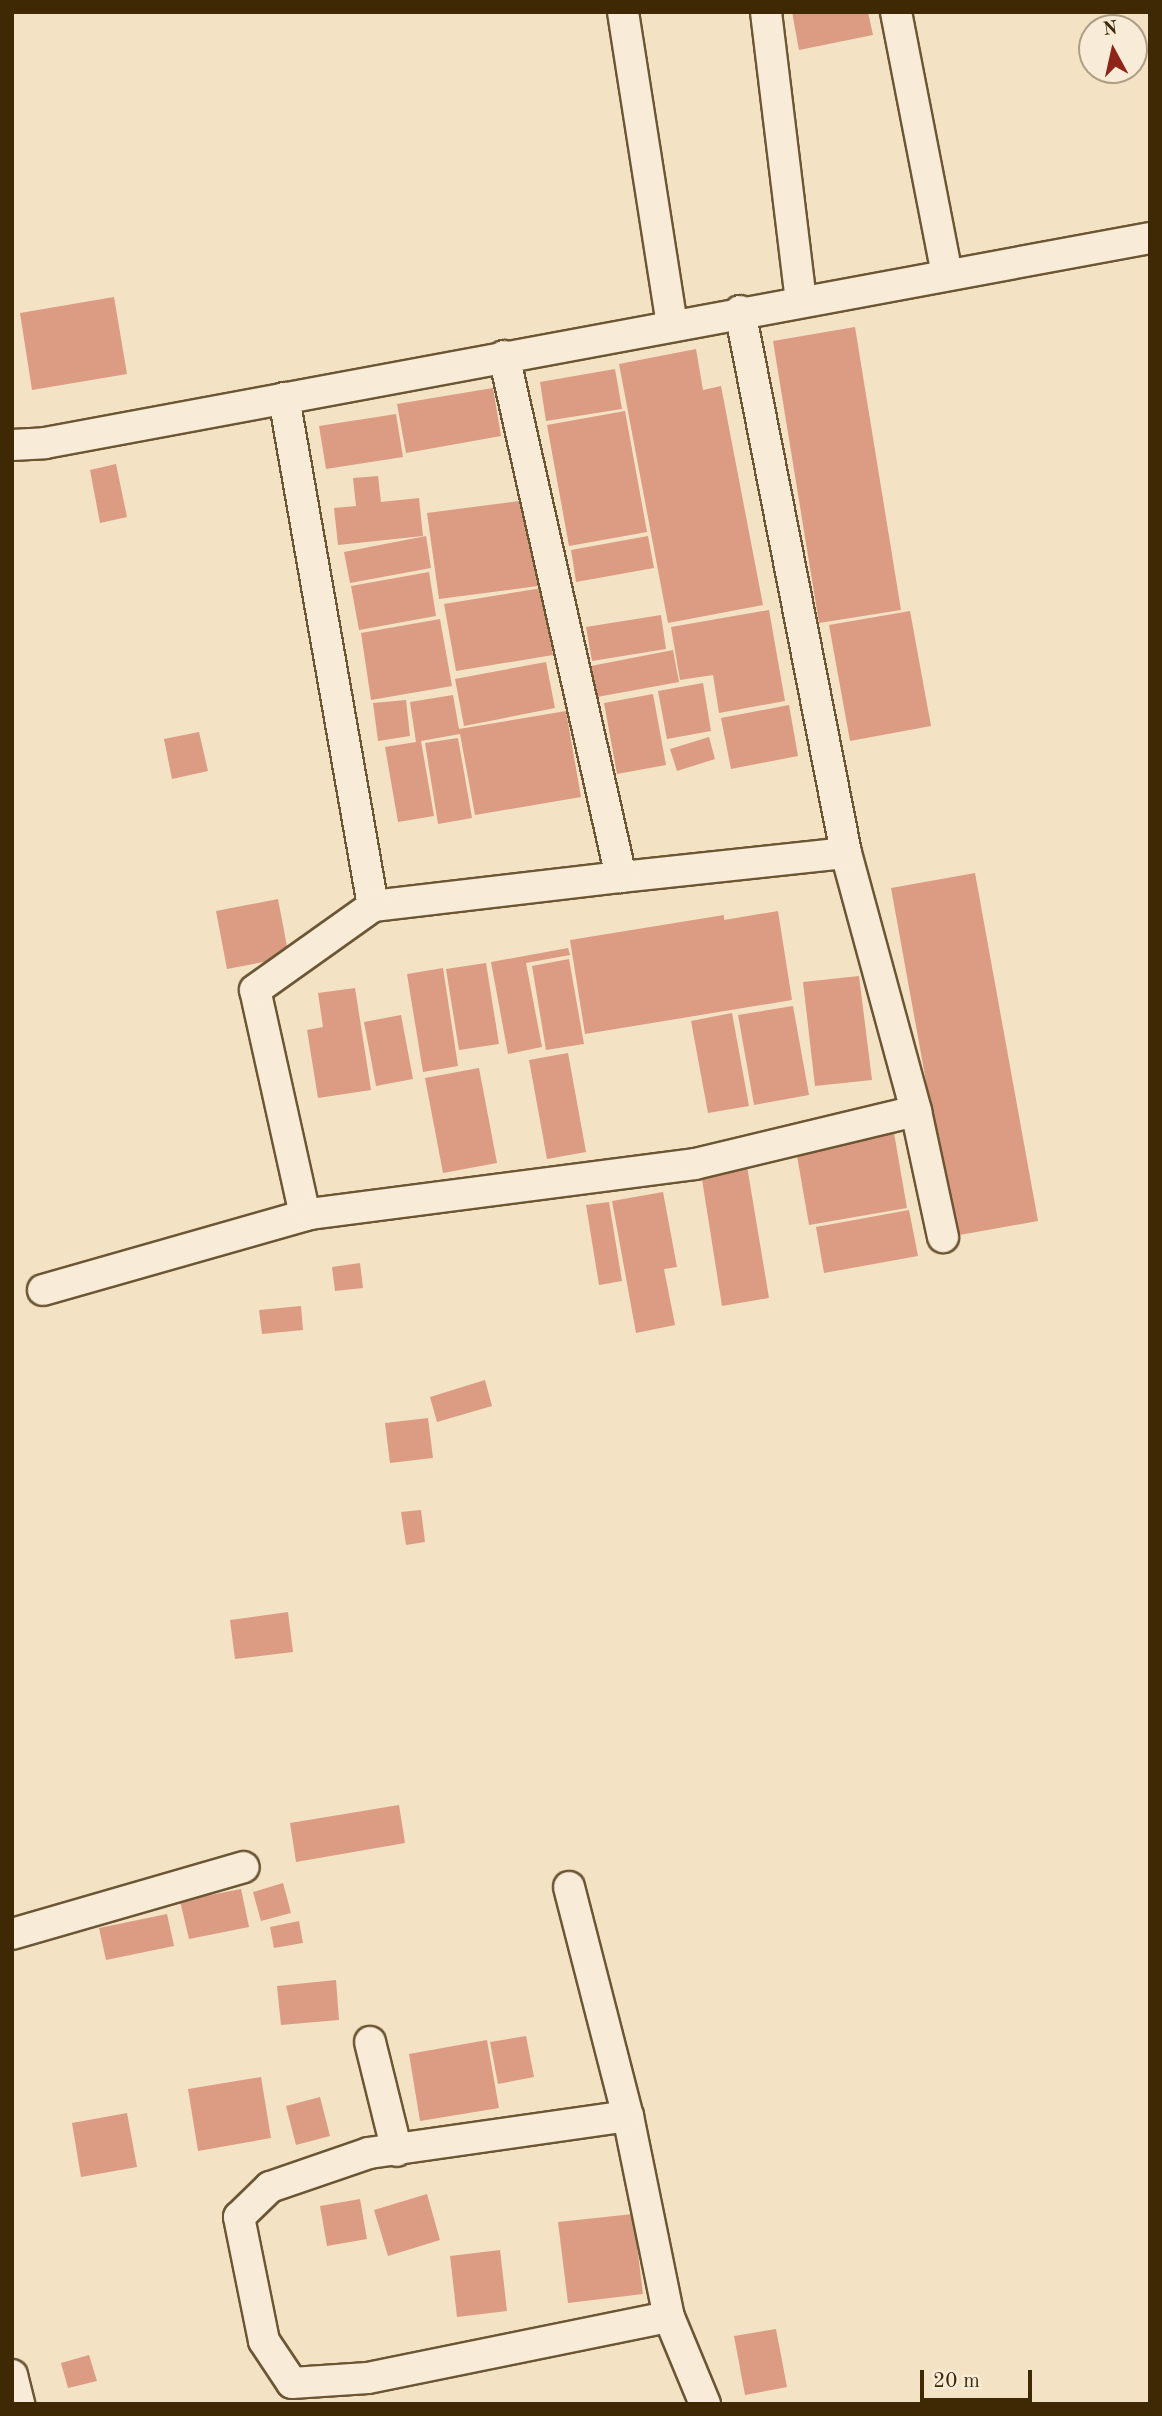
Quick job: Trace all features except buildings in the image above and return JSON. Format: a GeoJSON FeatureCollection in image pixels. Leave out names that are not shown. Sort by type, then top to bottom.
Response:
{"type":"FeatureCollection","features":[{"type":"Feature","properties":{"kind":"street"},"geometry":{"type":"LineString","coordinates":[[623,12],[672,324]]}},
{"type":"Feature","properties":{"kind":"street"},"geometry":{"type":"LineString","coordinates":[[766,12],[801,300]]}},
{"type":"Feature","properties":{"kind":"street"},"geometry":{"type":"LineString","coordinates":[[895,12],[947,274]]}},
{"type":"Feature","properties":{"kind":"street"},"geometry":{"type":"LineString","coordinates":[[12,445],[46,443],[740,311],[1150,238]]}},
{"type":"Feature","properties":{"kind":"street"},"geometry":{"type":"LineString","coordinates":[[740,311],[846,853],[916,1111],[943,1237]]}},
{"type":"Feature","properties":{"kind":"street"},"geometry":{"type":"LineString","coordinates":[[504,356],[621,877]]}},
{"type":"Feature","properties":{"kind":"street"},"geometry":{"type":"LineString","coordinates":[[284,398],[373,906]]}},
{"type":"Feature","properties":{"kind":"street"},"geometry":{"type":"LineString","coordinates":[[305,1215],[255,990],[373,906],[846,853]]}},
{"type":"Feature","properties":{"kind":"street"},"geometry":{"type":"LineString","coordinates":[[43,1290],[305,1215],[695,1164],[916,1111]]}},
{"type":"Feature","properties":{"kind":"street"},"geometry":{"type":"LineString","coordinates":[[12,1934],[244,1867]]}},
{"type":"Feature","properties":{"kind":"street"},"geometry":{"type":"LineString","coordinates":[[569,1887],[628,2116],[669,2318],[705,2404]]}},
{"type":"Feature","properties":{"kind":"street"},"geometry":{"type":"LineString","coordinates":[[370,2042],[397,2151]]}},
{"type":"Feature","properties":{"kind":"street"},"geometry":{"type":"LineString","coordinates":[[628,2116],[369,2153],[270,2187],[239,2217],[264,2341],[292,2383],[368,2378],[669,2318]]}},
{"type":"Feature","properties":{"kind":"street"},"geometry":{"type":"LineString","coordinates":[[12,2375],[19,2404]]}}]}
